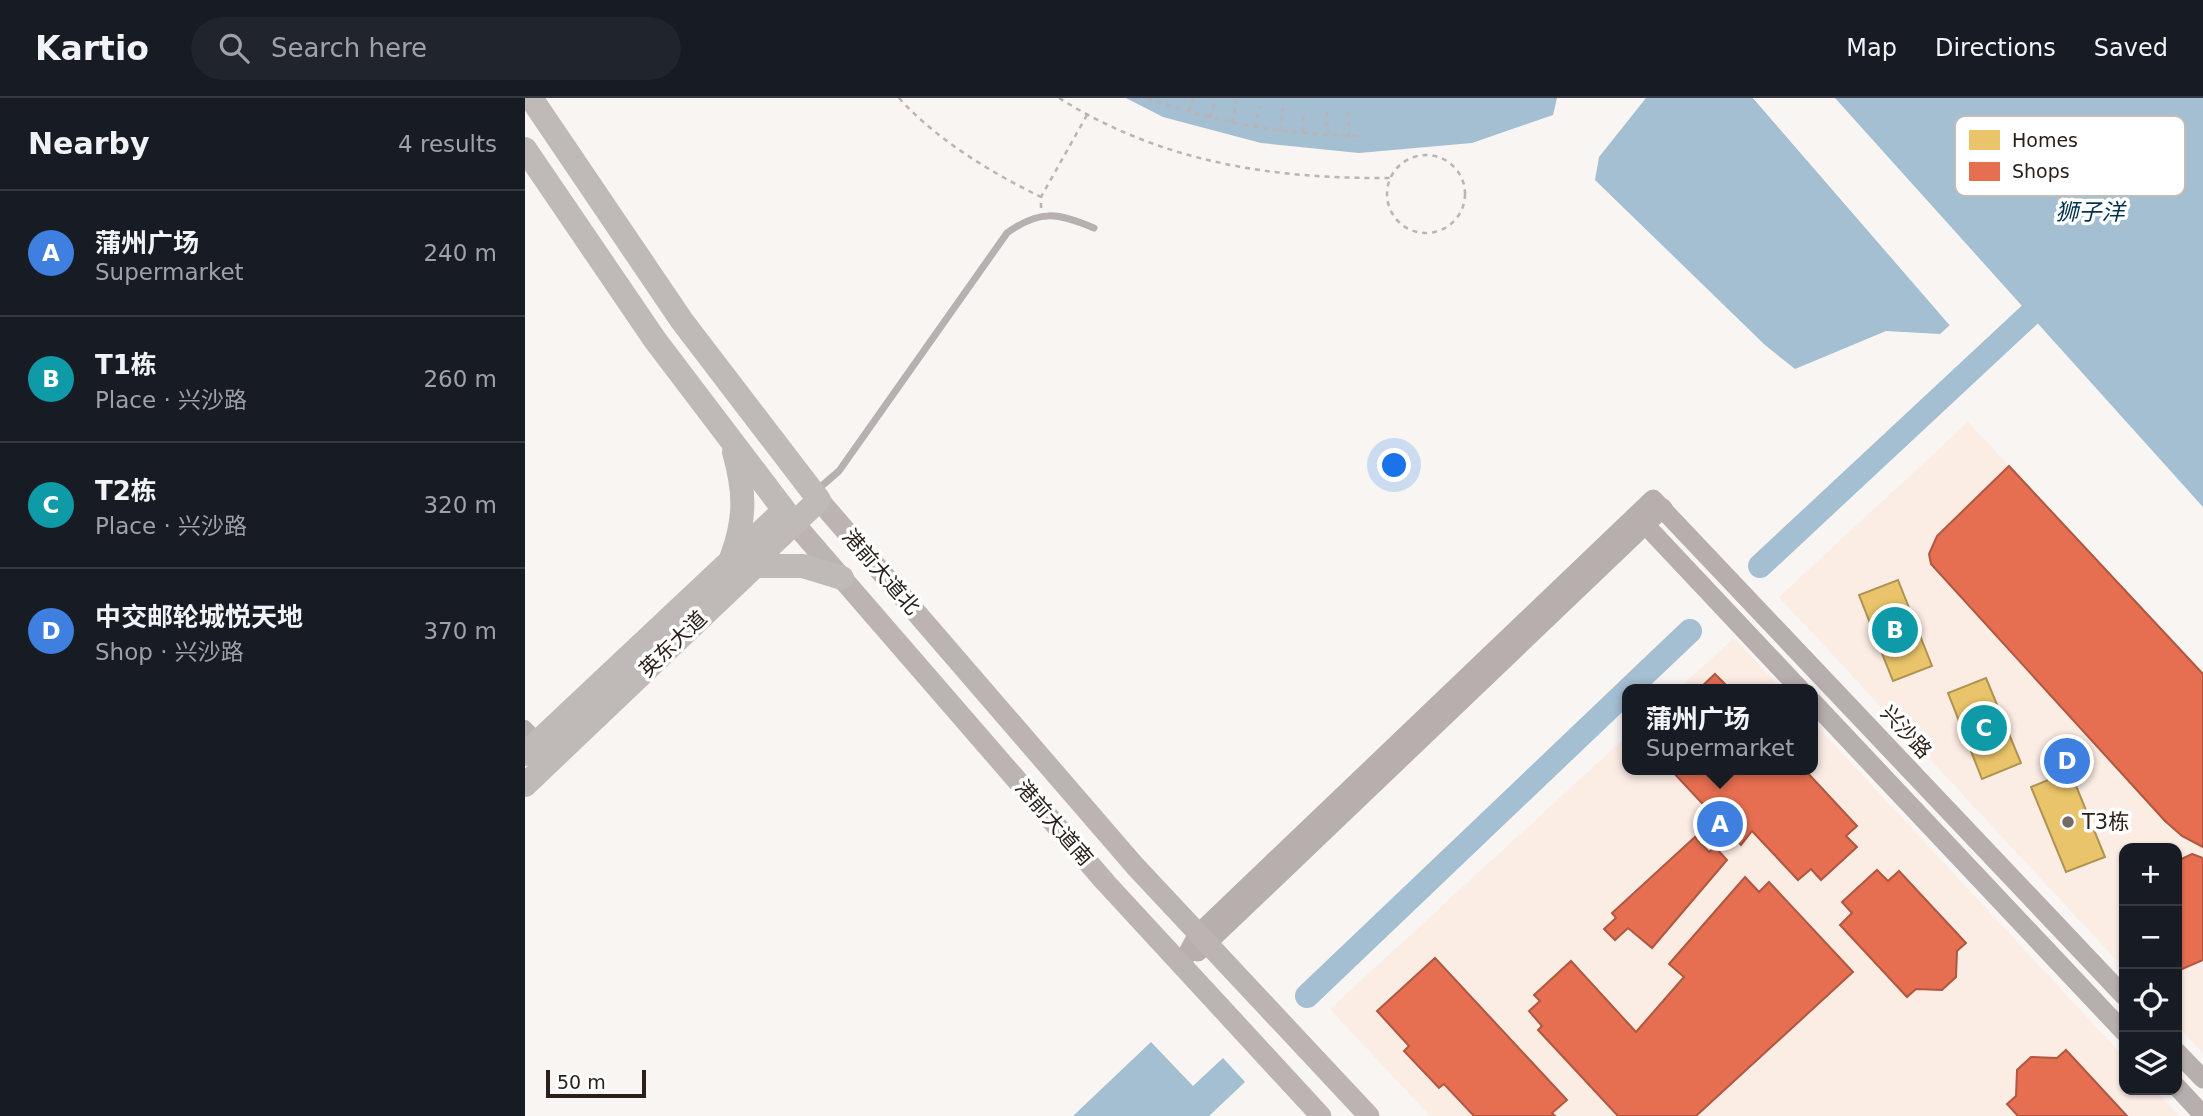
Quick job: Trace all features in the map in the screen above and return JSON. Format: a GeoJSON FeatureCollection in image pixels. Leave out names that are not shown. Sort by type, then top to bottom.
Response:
{"type":"FeatureCollection","features":[{"type":"Feature","properties":{"kind":"highway","name":"港前大道北"},"geometry":{"type":"LineString","coordinates":[[531,98],[682,321],[814,494]]}},
{"type":"Feature","properties":{"kind":"highway"},"geometry":{"type":"LineString","coordinates":[[525,149],[655,340],[789,517]]}},
{"type":"Feature","properties":{"kind":"highway"},"geometry":{"type":"LineString","coordinates":[[713,416],[741,398]]}},
{"type":"Feature","properties":{"kind":"highway"},"geometry":{"type":"LineString","coordinates":[[729,438],[742,478],[745,510],[742,530],[729,563]]}},
{"type":"Feature","properties":{"kind":"highway","name":"英东大道"},"geometry":{"type":"LineString","coordinates":[[525,785],[536,745],[729,563],[789,517],[814,494]]}},
{"type":"Feature","properties":{"kind":"highway","name":"英东大道"},"geometry":{"type":"LineString","coordinates":[[536,745],[755,566],[789,517]]}},
{"type":"Feature","properties":{"kind":"highway"},"geometry":{"type":"LineString","coordinates":[[755,566],[803,566],[842,578]]}},
{"type":"Feature","properties":{"kind":"main road","name":"港前大道北"},"geometry":{"type":"LineString","coordinates":[[814,494],[1135,866],[1369,1116]]}},
{"type":"Feature","properties":{"kind":"main road","name":"港前大道南"},"geometry":{"type":"LineString","coordinates":[[789,517],[1097,873],[1321,1116]]}},
{"type":"Feature","properties":{"kind":"main road"},"geometry":{"type":"LineString","coordinates":[[872,613],[897,591]]}},
{"type":"Feature","properties":{"kind":"street","name":"兴沙路"},"geometry":{"type":"LineString","coordinates":[[1641,520],[1658,504],[2119,991]]}},
{"type":"Feature","properties":{"kind":"street"},"geometry":{"type":"LineString","coordinates":[[1181,965],[1203,939],[1641,520],[1795,684]]}},
{"type":"Feature","properties":{"kind":"street"},"geometry":{"type":"LineString","coordinates":[[1818,707],[2119,1027]]}},
{"type":"Feature","properties":{"kind":"street"},"geometry":{"type":"LineString","coordinates":[[2182,1057],[2203,1080]]}},
{"type":"Feature","properties":{"kind":"street"},"geometry":{"type":"LineString","coordinates":[[2182,1092],[2203,1115]]}},
{"type":"Feature","properties":{"kind":"lane"},"geometry":{"type":"LineString","coordinates":[[814,494],[839,471],[1007,233],[1024,221],[1042,215],[1065,218],[1094,228]]}},
{"type":"Feature","properties":{"kind":"path"},"geometry":{"type":"LineString","coordinates":[[899,98],[939,134],[1001,177],[1041,197]]}},
{"type":"Feature","properties":{"kind":"path"},"geometry":{"type":"LineString","coordinates":[[1059,98],[1135,139],[1213,164],[1294,176],[1390,178]]}},
{"type":"Feature","properties":{"kind":"path"},"geometry":{"type":"LineString","coordinates":[[1147,98],[1188,113],[1255,128],[1302,134],[1361,136]]}},
{"type":"Feature","properties":{"kind":"path"},"geometry":{"type":"LineString","coordinates":[[1164,104],[1166,98]]}},
{"type":"Feature","properties":{"kind":"path"},"geometry":{"type":"LineString","coordinates":[[1188,113],[1193,98]]}},
{"type":"Feature","properties":{"kind":"path"},"geometry":{"type":"LineString","coordinates":[[1210,118],[1216,98]]}},
{"type":"Feature","properties":{"kind":"path"},"geometry":{"type":"LineString","coordinates":[[1232,123],[1237,100]]}},
{"type":"Feature","properties":{"kind":"path"},"geometry":{"type":"LineString","coordinates":[[1255,128],[1260,106]]}},
{"type":"Feature","properties":{"kind":"path"},"geometry":{"type":"LineString","coordinates":[[1280,131],[1283,107]]}},
{"type":"Feature","properties":{"kind":"path"},"geometry":{"type":"LineString","coordinates":[[1302,134],[1304,111]]}},
{"type":"Feature","properties":{"kind":"path"},"geometry":{"type":"LineString","coordinates":[[1328,112],[1328,135]]}},
{"type":"Feature","properties":{"kind":"path"},"geometry":{"type":"LineString","coordinates":[[1349,112],[1349,136]]}},
{"type":"Feature","properties":{"kind":"path"},"geometry":{"type":"LineString","coordinates":[[1042,215],[1041,197],[1087,115]]}},
{"type":"Feature","properties":{"kind":"path"},"geometry":{"type":"LineString","coordinates":[[1436,156],[1458,170],[1464,183],[1463,209],[1444,229],[1431,233],[1407,229],[1390,211],[1387,199],[1390,178],[1399,164],[1410,158],[1436,156]]}},
{"type":"Feature","properties":{"kind":"shaded area"},"geometry":{"type":"Polygon","coordinates":[[[1968,422],[2203,674],[2203,1053],[2182,1030],[2182,843],[2119,843],[2119,963],[1779,597],[1968,422]]]}},
{"type":"Feature","properties":{"kind":"shaded area"},"geometry":{"type":"Polygon","coordinates":[[[1734,638],[1777,684],[1683,684],[1734,638]]]}},
{"type":"Feature","properties":{"kind":"shaded area"},"geometry":{"type":"Polygon","coordinates":[[[1818,727],[2119,1052],[2119,1095],[2160,1095],[2179,1116],[1430,1116],[1330,1009],[1622,741],[1622,775],[1818,775],[1818,727]]]}},
{"type":"Feature","properties":{"kind":"water"},"geometry":{"type":"Polygon","coordinates":[[[1126,98],[1557,98],[1553,115],[1472,143],[1359,153],[1261,143],[1163,117],[1126,98]]]}},
{"type":"Feature","properties":{"kind":"water"},"geometry":{"type":"Polygon","coordinates":[[[1646,98],[1753,98],[1950,325],[1940,334],[1886,331],[1795,369],[1765,345],[1595,180],[1599,157],[1646,98]]]}},
{"type":"Feature","properties":{"kind":"water","name":"狮子洋"},"geometry":{"type":"Polygon","coordinates":[[[1835,98],[2203,98],[2203,507],[1835,98]]]}},
{"type":"Feature","properties":{"kind":"water"},"geometry":{"type":"Polygon","coordinates":[[[1151,1042],[1193,1086],[1223,1058],[1245,1082],[1209,1116],[1073,1116],[1151,1042]]]}},
{"type":"Feature","properties":{"kind":"pier"},"geometry":{"type":"Polygon","coordinates":[[[1753,98],[1758,98],[1953,323],[1952,328],[1753,98]]]}},
{"type":"Feature","properties":{"kind":"building: Homes"},"geometry":{"type":"Polygon","coordinates":[[[1898,580],[1932,666],[1893,681],[1859,595],[1898,580]]]}},
{"type":"Feature","properties":{"kind":"building: Homes"},"geometry":{"type":"Polygon","coordinates":[[[1986,678],[2021,763],[1982,779],[1948,693],[1986,678]]]}},
{"type":"Feature","properties":{"kind":"building: Homes","name":"T3栋"},"geometry":{"type":"Polygon","coordinates":[[[2070,771],[2105,857],[2066,872],[2031,787],[2070,771]]]}},
{"type":"Feature","properties":{"kind":"building: Shops"},"geometry":{"type":"Polygon","coordinates":[[[2009,466],[2203,674],[2203,847],[2182,836],[2165,821],[1931,564],[1929,554],[1937,536],[2009,466]]]}},
{"type":"Feature","properties":{"kind":"building: Shops"},"geometry":{"type":"Polygon","coordinates":[[[1715,674],[1725,684],[1704,684],[1715,674]]]}},
{"type":"Feature","properties":{"kind":"building: Shops"},"geometry":{"type":"Polygon","coordinates":[[[1676,775],[1810,775],[1857,826],[1846,836],[1857,847],[1821,880],[1811,869],[1798,880],[1752,831],[1741,845],[1676,775]]]}},
{"type":"Feature","properties":{"kind":"building: Shops"},"geometry":{"type":"Polygon","coordinates":[[[1695,837],[1709,852],[1715,847],[1727,860],[1652,948],[1628,928],[1615,940],[1604,929],[1616,918],[1612,913],[1695,837]]]}},
{"type":"Feature","properties":{"kind":"building: Shops"},"geometry":{"type":"Polygon","coordinates":[[[2192,854],[2203,858],[2203,960],[2182,969],[2182,906],[2182,859],[2192,854]]]}},
{"type":"Feature","properties":{"kind":"building: Shops"},"geometry":{"type":"Polygon","coordinates":[[[1877,870],[1888,881],[1899,871],[1966,943],[1957,951],[1956,977],[1942,990],[1916,989],[1907,997],[1840,925],[1852,913],[1842,902],[1877,870]]]}},
{"type":"Feature","properties":{"kind":"building: Shops"},"geometry":{"type":"Polygon","coordinates":[[[1745,877],[1759,892],[1769,882],[1853,972],[1696,1116],[1618,1116],[1538,1030],[1542,1026],[1529,1011],[1540,1001],[1534,995],[1571,961],[1636,1032],[1684,977],[1669,964],[1745,877]]]}},
{"type":"Feature","properties":{"kind":"building: Shops"},"geometry":{"type":"Polygon","coordinates":[[[1435,958],[1567,1100],[1552,1113],[1555,1116],[1474,1116],[1444,1084],[1439,1088],[1404,1051],[1409,1046],[1377,1011],[1435,958]]]}},
{"type":"Feature","properties":{"kind":"building: Shops"},"geometry":{"type":"Polygon","coordinates":[[[2066,1050],[2127,1116],[2018,1116],[2007,1104],[2016,1096],[2017,1070],[2031,1057],[2057,1058],[2066,1050]]]}},
{"type":"Feature","properties":{"kind":"waterway"},"geometry":{"type":"LineString","coordinates":[[1760,566],[2054,292]]}},
{"type":"Feature","properties":{"kind":"waterway"},"geometry":{"type":"LineString","coordinates":[[1634,684],[1690,631]]}},
{"type":"Feature","properties":{"kind":"waterway"},"geometry":{"type":"LineString","coordinates":[[1307,996],[1622,696]]}},
{"type":"Feature","properties":{"kind":"place","name":"T1栋"},"geometry":{"type":"Point","coordinates":[1895,630]}},
{"type":"Feature","properties":{"kind":"place","name":"T2栋"},"geometry":{"type":"Point","coordinates":[1984,728]}},
{"type":"Feature","properties":{"kind":"place","name":"中交邮轮城悦天地"},"geometry":{"type":"Point","coordinates":[2067,761]}},
{"type":"Feature","properties":{"kind":"place","name":"T3栋"},"geometry":{"type":"Point","coordinates":[2068,822]}},
{"type":"Feature","properties":{"kind":"place","name":"蒲州广场"},"geometry":{"type":"Point","coordinates":[1720,824]}}]}
